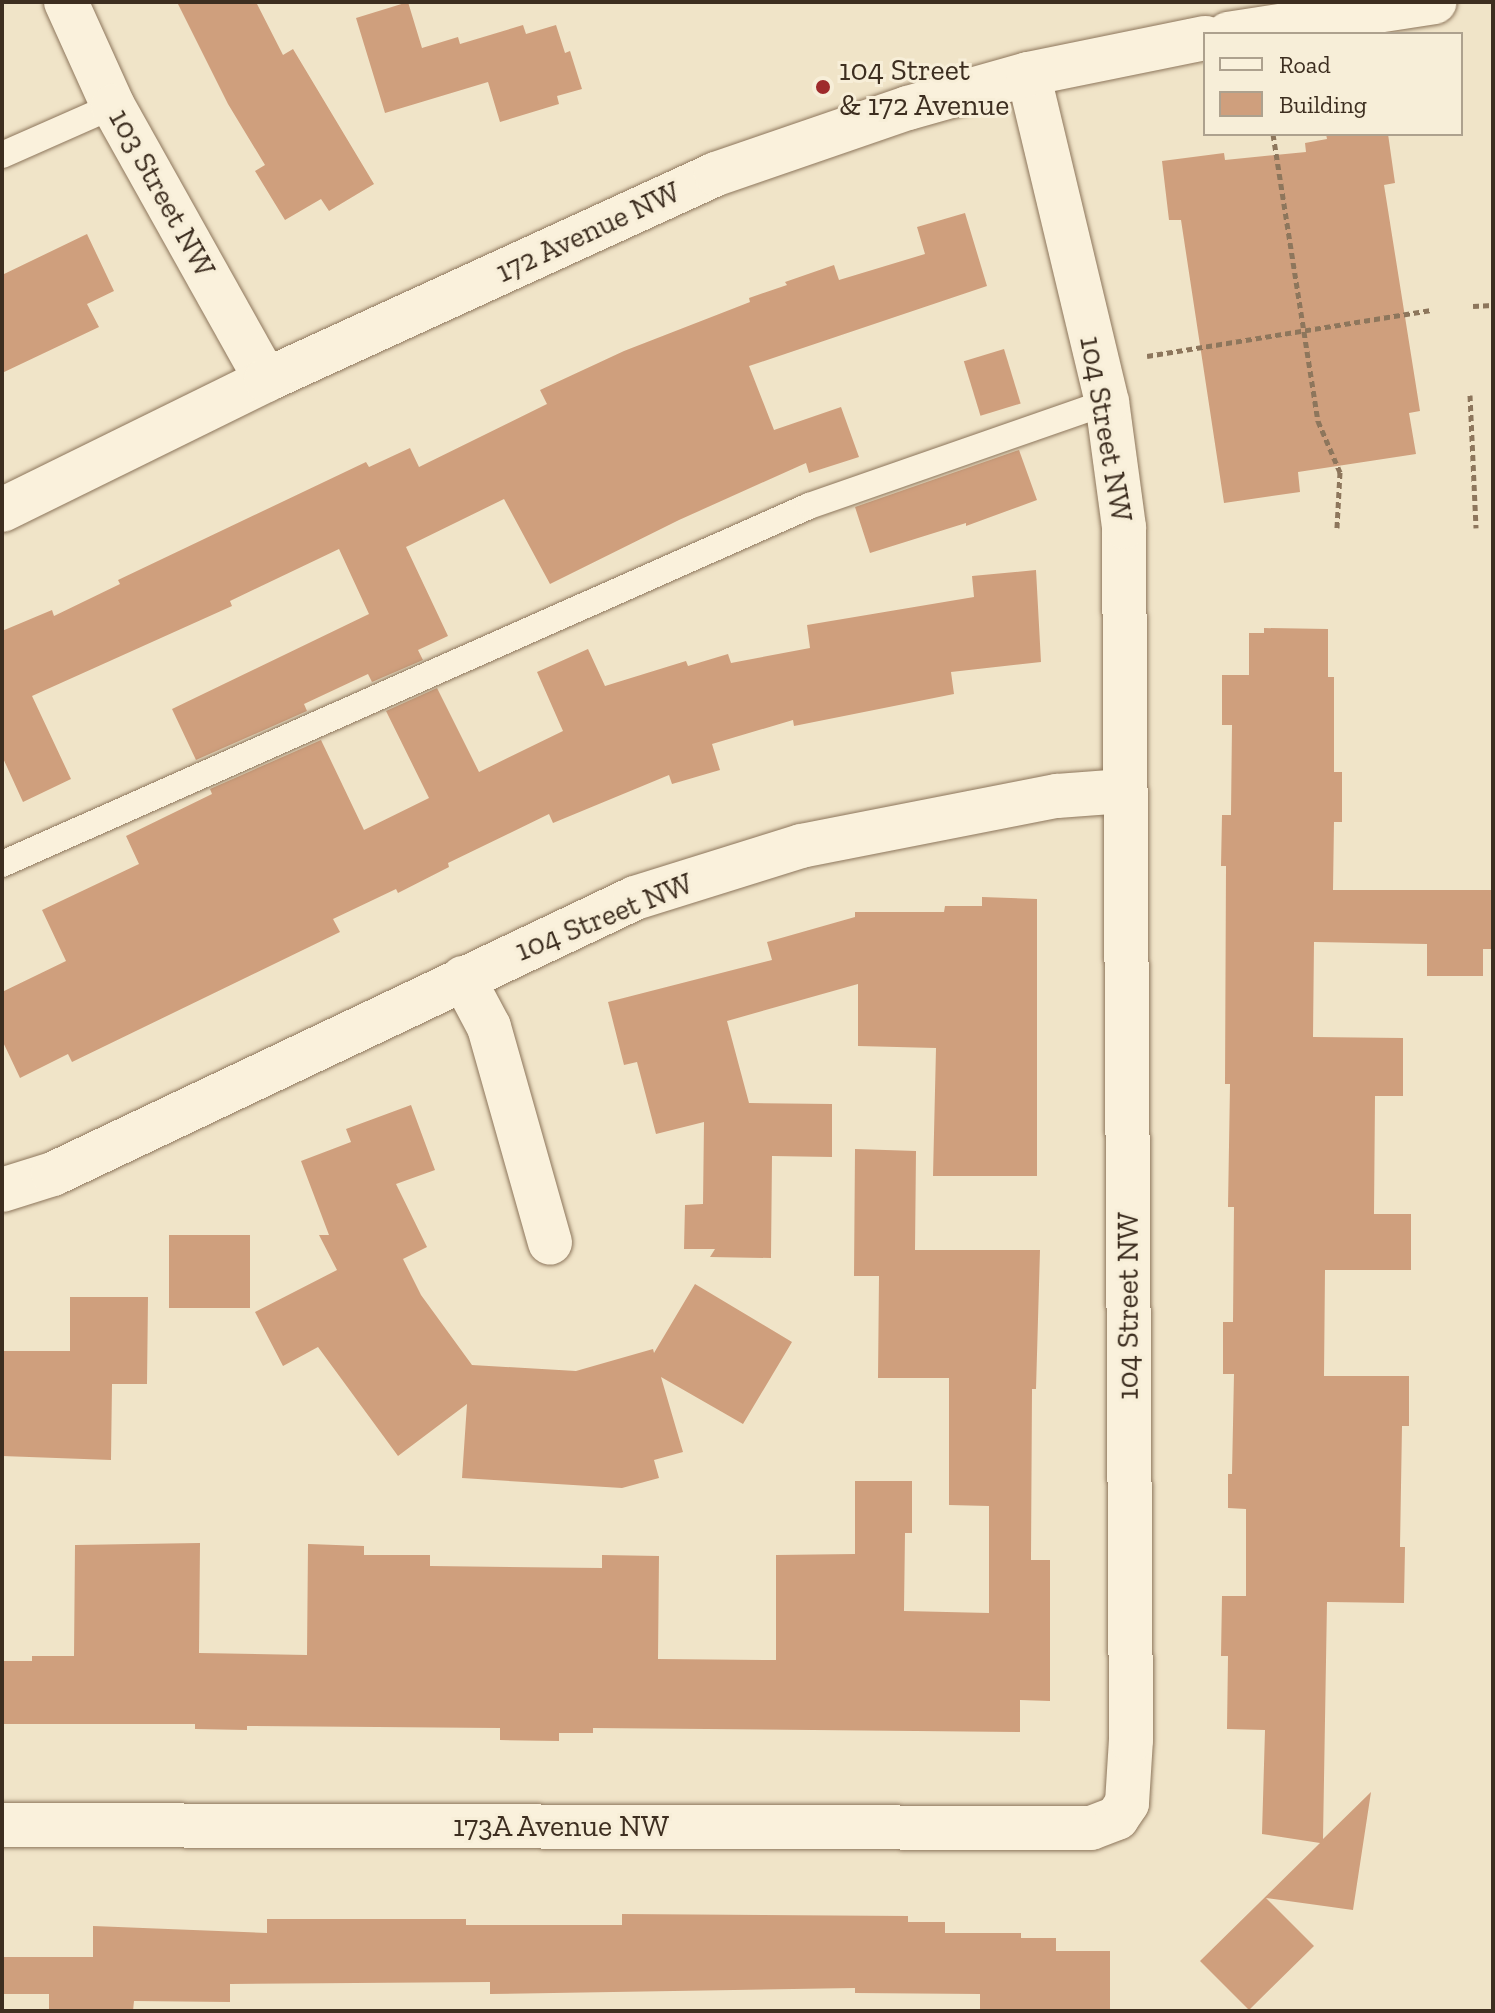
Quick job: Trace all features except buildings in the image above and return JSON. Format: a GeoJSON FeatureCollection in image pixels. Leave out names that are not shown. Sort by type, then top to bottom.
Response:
{"type":"FeatureCollection","features":[{"type":"Feature","properties":{"kind":"street","name":"103 Street NW"},"geometry":{"type":"LineString","coordinates":[[66,2],[113,106],[266,380]]}},
{"type":"Feature","properties":{"kind":"street"},"geometry":{"type":"LineString","coordinates":[[1241,32],[1435,2]]}},
{"type":"Feature","properties":{"kind":"street","name":"172 Avenue NW"},"geometry":{"type":"LineString","coordinates":[[2,510],[266,380],[716,174],[908,108],[1028,74],[1203,38]]}},
{"type":"Feature","properties":{"kind":"street","name":"104 Street NW"},"geometry":{"type":"LineString","coordinates":[[1028,74],[1107,402],[1124,527],[1131,1740],[1127,1803],[1117,1818]]}},
{"type":"Feature","properties":{"kind":"street","name":"104 Street NW"},"geometry":{"type":"LineString","coordinates":[[2,1190],[53,1174],[635,898],[801,846],[1057,796],[1124,791]]}},
{"type":"Feature","properties":{"kind":"street"},"geometry":{"type":"LineString","coordinates":[[463,978],[489,1027],[550,1243]]}},
{"type":"Feature","properties":{"kind":"street","name":"173A Avenue NW"},"geometry":{"type":"LineString","coordinates":[[2,1825],[1091,1828],[1117,1818]]}},
{"type":"Feature","properties":{"kind":"lane"},"geometry":{"type":"LineString","coordinates":[[2,155],[113,106]]}},
{"type":"Feature","properties":{"kind":"lane"},"geometry":{"type":"LineString","coordinates":[[2,864],[809,506],[1107,402]]}},
{"type":"Feature","properties":{"kind":"path"},"geometry":{"type":"LineString","coordinates":[[1273,136],[1318,421],[1340,472],[1337,528]]}},
{"type":"Feature","properties":{"kind":"path"},"geometry":{"type":"LineString","coordinates":[[1473,306],[1493,305]]}},
{"type":"Feature","properties":{"kind":"path"},"geometry":{"type":"LineString","coordinates":[[1147,356],[1431,310]]}},
{"type":"Feature","properties":{"kind":"path"},"geometry":{"type":"LineString","coordinates":[[1470,395],[1476,528]]}},
{"type":"Feature","properties":{"kind":"place","name":"104 Street & 172 Avenue"},"geometry":{"type":"Point","coordinates":[823,87]}}]}
